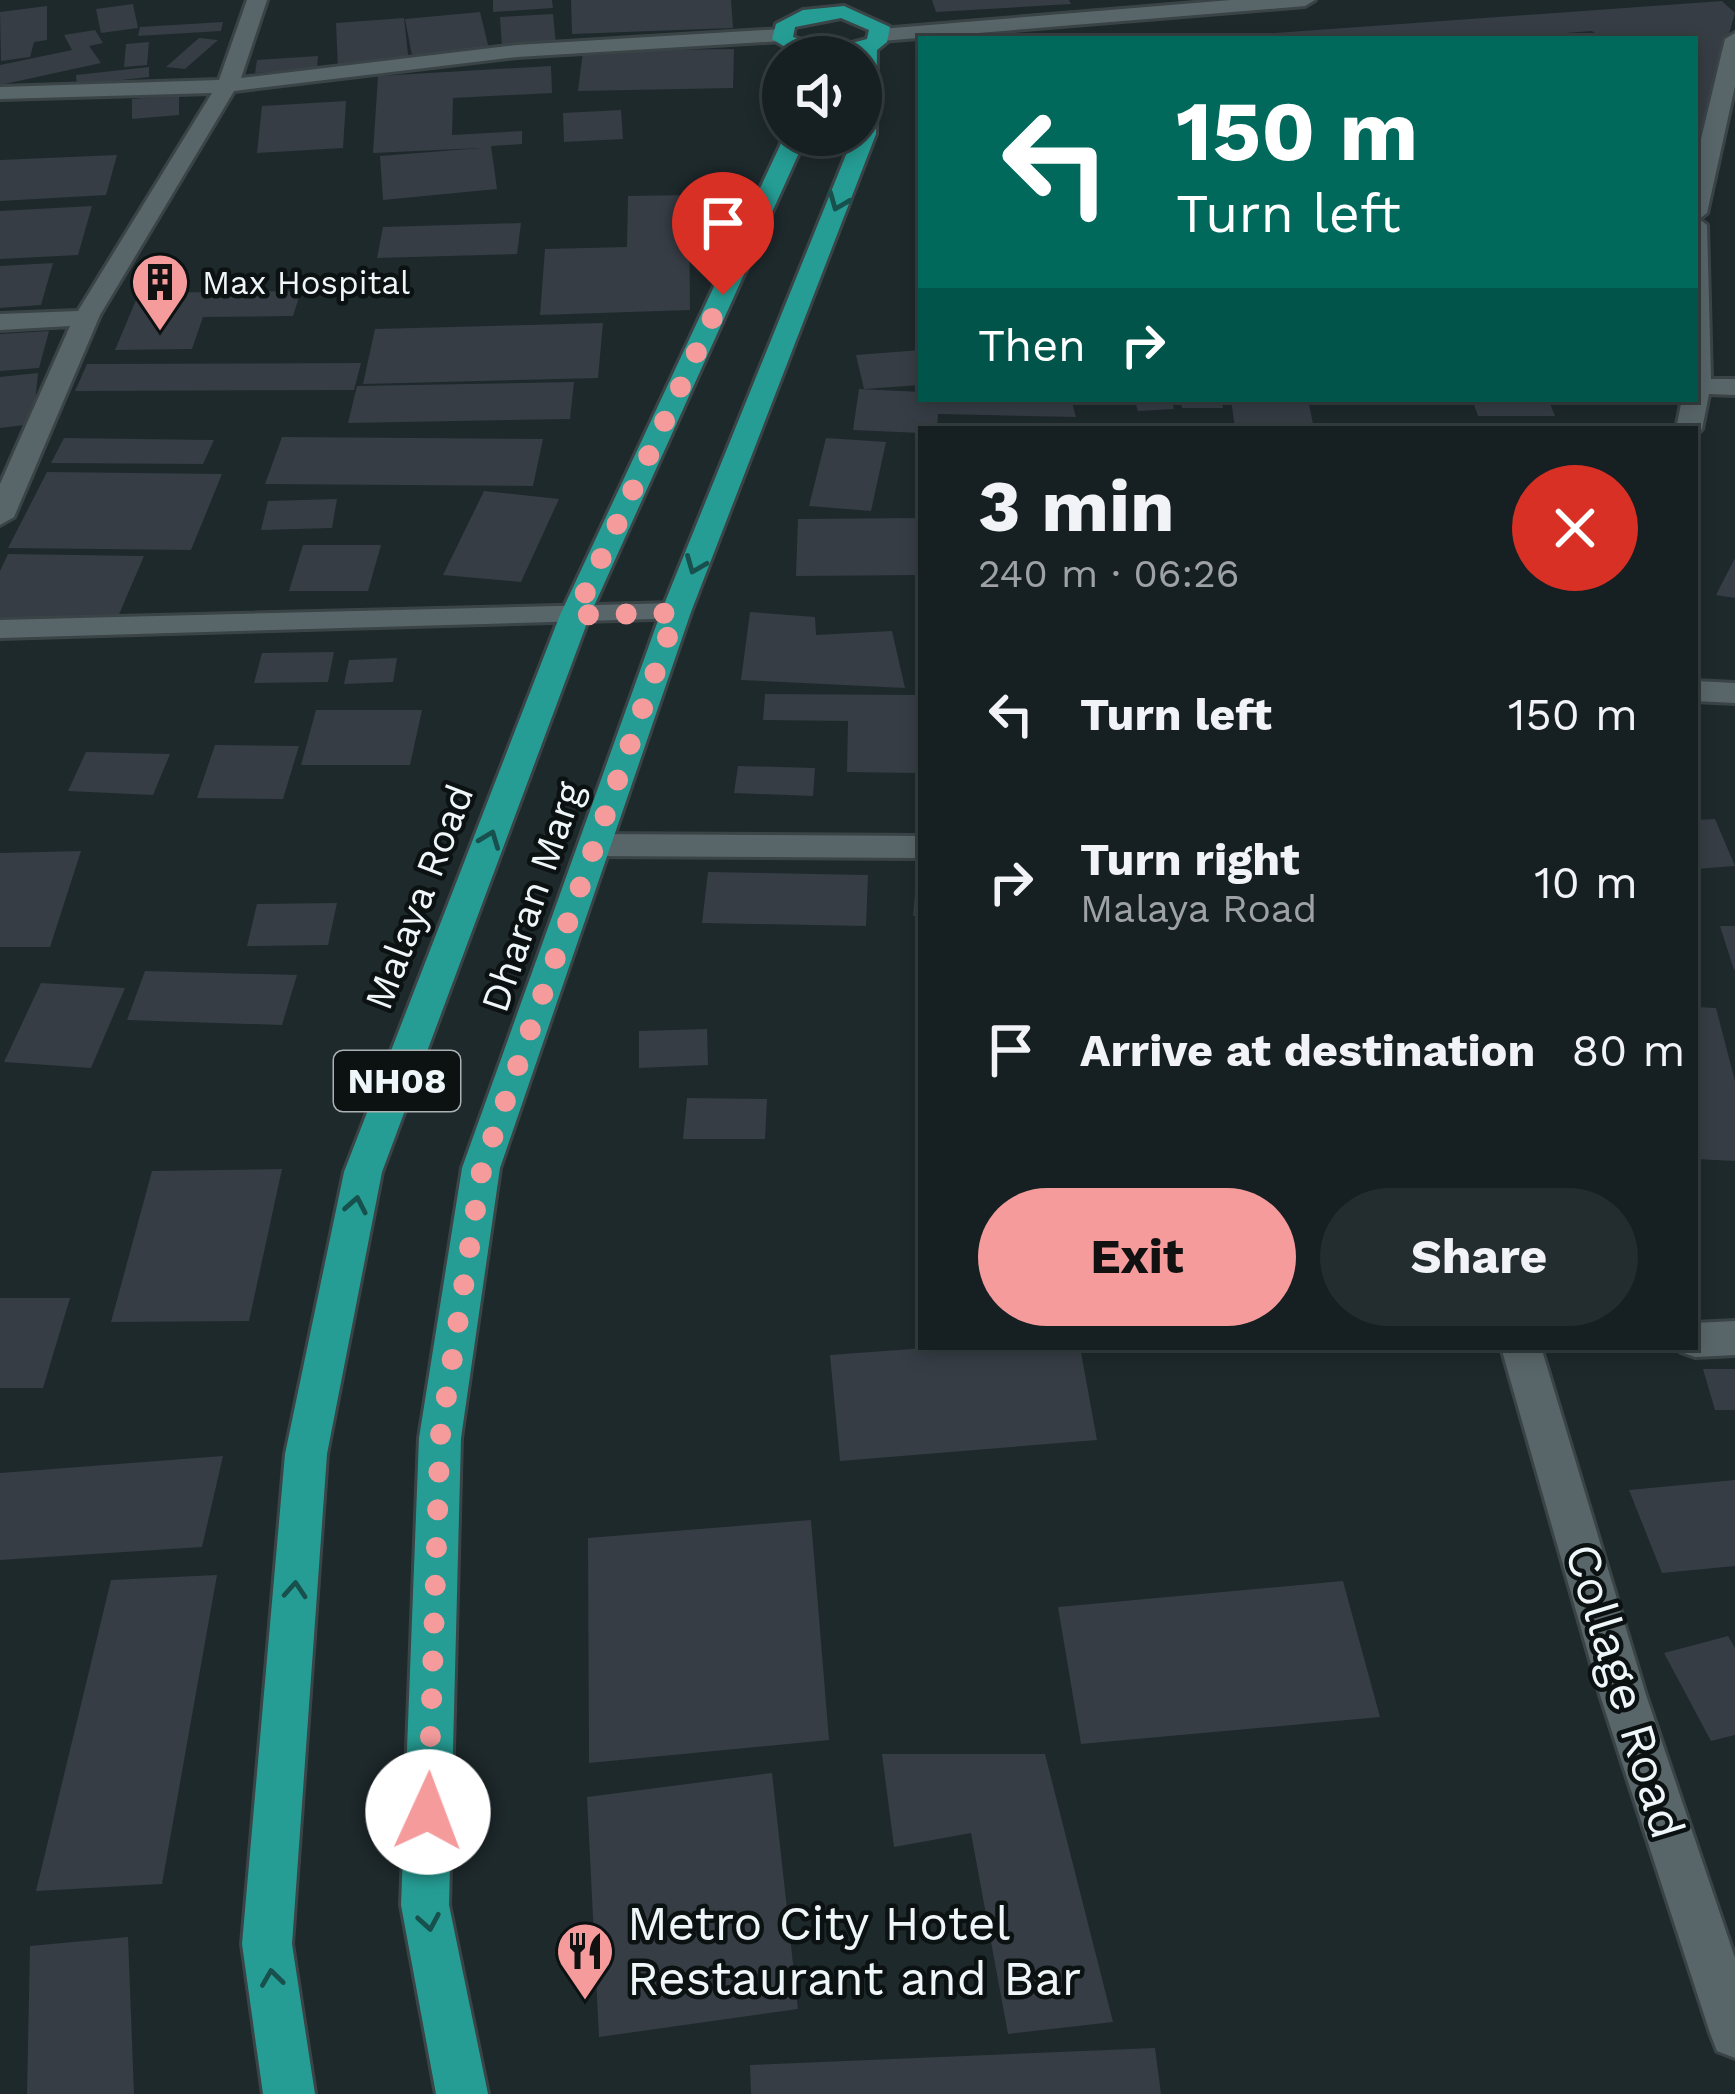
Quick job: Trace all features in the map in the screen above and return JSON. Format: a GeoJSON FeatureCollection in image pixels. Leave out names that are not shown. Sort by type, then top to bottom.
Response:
{"type":"FeatureCollection","features":[{"type":"Feature","properties":{"kind":"main road"},"geometry":{"type":"LineString","coordinates":[[789,18],[827,12],[865,24]]}},
{"type":"Feature","properties":{"kind":"main road","name":"Dharan Marg"},"geometry":{"type":"LineString","coordinates":[[462,2094],[425,1905],[440,1438],[482,1168],[676,613],[865,134],[865,24]]}},
{"type":"Feature","properties":{"kind":"main road","name":"Malaya Road"},"geometry":{"type":"LineString","coordinates":[[289,2094],[267,1944],[310,1430],[363,1172],[575,615],[786,156]]}},
{"type":"Feature","properties":{"kind":"street"},"geometry":{"type":"LineString","coordinates":[[0,517],[87,318],[226,86],[251,34],[257,0]]}},
{"type":"Feature","properties":{"kind":"street"},"geometry":{"type":"LineString","coordinates":[[865,24],[1305,0]]}},
{"type":"Feature","properties":{"kind":"street"},"geometry":{"type":"LineString","coordinates":[[0,93],[226,86],[789,18]]}},
{"type":"Feature","properties":{"kind":"street"},"geometry":{"type":"LineString","coordinates":[[1698,201],[1735,39]]}},
{"type":"Feature","properties":{"kind":"street"},"geometry":{"type":"LineString","coordinates":[[0,322],[87,318]]}},
{"type":"Feature","properties":{"kind":"street"},"geometry":{"type":"LineString","coordinates":[[1698,386],[1735,387]]}},
{"type":"Feature","properties":{"kind":"street"},"geometry":{"type":"LineString","coordinates":[[0,629],[676,613]]}},
{"type":"Feature","properties":{"kind":"street"},"geometry":{"type":"LineString","coordinates":[[1698,691],[1735,693]]}},
{"type":"Feature","properties":{"kind":"street"},"geometry":{"type":"LineString","coordinates":[[594,845],[918,847]]}},
{"type":"Feature","properties":{"kind":"street"},"geometry":{"type":"LineString","coordinates":[[1698,1340],[1735,1338]]}},
{"type":"Feature","properties":{"kind":"street","name":"Collage Road"},"geometry":{"type":"LineString","coordinates":[[1523,1350],[1623,1694],[1735,2033]]}},
{"type":"Feature","properties":{"kind":"building"},"geometry":{"type":"Polygon","coordinates":[[[493,0],[552,0],[553,8],[493,12],[493,0]]]}},
{"type":"Feature","properties":{"kind":"building"},"geometry":{"type":"Polygon","coordinates":[[[571,0],[731,0],[733,28],[572,34],[571,0]]]}},
{"type":"Feature","properties":{"kind":"building"},"geometry":{"type":"Polygon","coordinates":[[[932,0],[1069,0],[1071,4],[936,12],[932,0]]]}},
{"type":"Feature","properties":{"kind":"building"},"geometry":{"type":"Polygon","coordinates":[[[1722,1],[1735,13],[1698,140],[1698,36],[1598,36],[1592,31],[1526,36],[1275,33],[1722,1]]]}},
{"type":"Feature","properties":{"kind":"building"},"geometry":{"type":"Polygon","coordinates":[[[133,4],[138,28],[101,33],[96,9],[133,4]]]}},
{"type":"Feature","properties":{"kind":"building"},"geometry":{"type":"Polygon","coordinates":[[[47,6],[47,40],[34,42],[30,57],[1,61],[0,12],[47,6]]]}},
{"type":"Feature","properties":{"kind":"building"},"geometry":{"type":"Polygon","coordinates":[[[480,12],[490,53],[413,61],[405,19],[480,12]]]}},
{"type":"Feature","properties":{"kind":"building"},"geometry":{"type":"Polygon","coordinates":[[[553,14],[556,44],[502,48],[500,17],[553,14]]]}},
{"type":"Feature","properties":{"kind":"building"},"geometry":{"type":"Polygon","coordinates":[[[404,18],[409,63],[338,69],[336,23],[404,18]]]}},
{"type":"Feature","properties":{"kind":"building"},"geometry":{"type":"Polygon","coordinates":[[[223,22],[221,31],[138,36],[140,27],[223,22]]]}},
{"type":"Feature","properties":{"kind":"building"},"geometry":{"type":"Polygon","coordinates":[[[95,30],[103,43],[89,46],[101,63],[0,85],[0,65],[72,50],[64,35],[95,30]]]}},
{"type":"Feature","properties":{"kind":"building"},"geometry":{"type":"Polygon","coordinates":[[[199,38],[218,40],[185,69],[166,67],[199,38]]]}},
{"type":"Feature","properties":{"kind":"building"},"geometry":{"type":"Polygon","coordinates":[[[149,42],[147,65],[124,67],[126,44],[149,42]]]}},
{"type":"Feature","properties":{"kind":"building"},"geometry":{"type":"Polygon","coordinates":[[[734,49],[733,88],[578,91],[583,51],[734,49]]]}},
{"type":"Feature","properties":{"kind":"building"},"geometry":{"type":"Polygon","coordinates":[[[318,56],[317,70],[255,73],[257,60],[318,56]]]}},
{"type":"Feature","properties":{"kind":"building"},"geometry":{"type":"Polygon","coordinates":[[[551,66],[552,93],[453,98],[452,135],[522,131],[522,144],[491,146],[497,189],[383,200],[380,156],[481,148],[373,153],[378,76],[551,66]]]}},
{"type":"Feature","properties":{"kind":"building"},"geometry":{"type":"Polygon","coordinates":[[[149,67],[149,77],[77,85],[76,75],[149,67]]]}},
{"type":"Feature","properties":{"kind":"building"},"geometry":{"type":"Polygon","coordinates":[[[179,95],[179,115],[132,119],[132,99],[179,95]]]}},
{"type":"Feature","properties":{"kind":"building"},"geometry":{"type":"Polygon","coordinates":[[[346,101],[343,148],[257,153],[262,106],[346,101]]]}},
{"type":"Feature","properties":{"kind":"building"},"geometry":{"type":"Polygon","coordinates":[[[621,110],[623,139],[564,142],[563,113],[621,110]]]}},
{"type":"Feature","properties":{"kind":"building"},"geometry":{"type":"Polygon","coordinates":[[[117,155],[106,195],[0,201],[0,160],[117,155]]]}},
{"type":"Feature","properties":{"kind":"building"},"geometry":{"type":"Polygon","coordinates":[[[689,195],[690,310],[540,315],[545,249],[627,247],[628,196],[689,195]]]}},
{"type":"Feature","properties":{"kind":"building"},"geometry":{"type":"Polygon","coordinates":[[[92,206],[78,255],[0,259],[0,211],[92,206]]]}},
{"type":"Feature","properties":{"kind":"building"},"geometry":{"type":"Polygon","coordinates":[[[521,223],[517,254],[377,258],[383,227],[521,223]]]}},
{"type":"Feature","properties":{"kind":"building"},"geometry":{"type":"Polygon","coordinates":[[[53,263],[41,305],[0,308],[0,266],[53,263]]]}},
{"type":"Feature","properties":{"kind":"building","name":"Max Hospital"},"geometry":{"type":"Polygon","coordinates":[[[301,291],[293,316],[203,317],[192,349],[115,350],[139,293],[301,291]]]}},
{"type":"Feature","properties":{"kind":"building"},"geometry":{"type":"Polygon","coordinates":[[[603,323],[598,378],[363,384],[375,329],[603,323]]]}},
{"type":"Feature","properties":{"kind":"building"},"geometry":{"type":"Polygon","coordinates":[[[49,331],[39,368],[0,371],[0,334],[49,331]]]}},
{"type":"Feature","properties":{"kind":"building"},"geometry":{"type":"Polygon","coordinates":[[[918,350],[918,385],[864,389],[856,355],[918,350]]]}},
{"type":"Feature","properties":{"kind":"building"},"geometry":{"type":"Polygon","coordinates":[[[361,363],[354,390],[75,391],[87,364],[361,363]]]}},
{"type":"Feature","properties":{"kind":"building"},"geometry":{"type":"Polygon","coordinates":[[[38,373],[33,424],[0,428],[0,377],[38,373]]]}},
{"type":"Feature","properties":{"kind":"building"},"geometry":{"type":"Polygon","coordinates":[[[574,382],[570,419],[348,423],[357,386],[574,382]]]}},
{"type":"Feature","properties":{"kind":"building"},"geometry":{"type":"Polygon","coordinates":[[[859,389],[918,392],[918,402],[1072,402],[1076,417],[938,414],[937,426],[918,426],[918,433],[853,430],[859,389]]]}},
{"type":"Feature","properties":{"kind":"building"},"geometry":{"type":"Polygon","coordinates":[[[1135,402],[1172,402],[1174,409],[1138,411],[1135,402]]]}},
{"type":"Feature","properties":{"kind":"building"},"geometry":{"type":"Polygon","coordinates":[[[1181,402],[1222,402],[1223,408],[1182,408],[1181,402]]]}},
{"type":"Feature","properties":{"kind":"building"},"geometry":{"type":"Polygon","coordinates":[[[1231,402],[1309,402],[1313,426],[1235,426],[1231,402]]]}},
{"type":"Feature","properties":{"kind":"building"},"geometry":{"type":"Polygon","coordinates":[[[1473,402],[1549,402],[1555,416],[1478,416],[1473,402]]]}},
{"type":"Feature","properties":{"kind":"building"},"geometry":{"type":"Polygon","coordinates":[[[282,437],[543,439],[533,486],[265,484],[282,437]]]}},
{"type":"Feature","properties":{"kind":"building"},"geometry":{"type":"Polygon","coordinates":[[[64,438],[214,440],[203,464],[51,463],[64,438]]]}},
{"type":"Feature","properties":{"kind":"building"},"geometry":{"type":"Polygon","coordinates":[[[826,438],[886,442],[871,511],[809,506],[826,438]]]}},
{"type":"Feature","properties":{"kind":"building"},"geometry":{"type":"Polygon","coordinates":[[[47,472],[222,474],[191,550],[8,548],[47,472]]]}},
{"type":"Feature","properties":{"kind":"building"},"geometry":{"type":"Polygon","coordinates":[[[484,491],[559,499],[521,582],[443,575],[484,491]]]}},
{"type":"Feature","properties":{"kind":"building"},"geometry":{"type":"Polygon","coordinates":[[[337,499],[332,528],[261,530],[268,501],[337,499]]]}},
{"type":"Feature","properties":{"kind":"building"},"geometry":{"type":"Polygon","coordinates":[[[918,518],[918,575],[796,576],[798,519],[918,518]]]}},
{"type":"Feature","properties":{"kind":"building"},"geometry":{"type":"Polygon","coordinates":[[[303,545],[381,545],[368,591],[289,591],[303,545]]]}},
{"type":"Feature","properties":{"kind":"building"},"geometry":{"type":"Polygon","coordinates":[[[8,554],[144,556],[117,619],[0,617],[0,571],[8,554]]]}},
{"type":"Feature","properties":{"kind":"building"},"geometry":{"type":"Polygon","coordinates":[[[1735,558],[1735,598],[1716,595],[1735,558]]]}},
{"type":"Feature","properties":{"kind":"building"},"geometry":{"type":"Polygon","coordinates":[[[750,612],[815,617],[816,635],[892,631],[905,688],[741,680],[750,612]]]}},
{"type":"Feature","properties":{"kind":"building"},"geometry":{"type":"Polygon","coordinates":[[[334,652],[328,682],[254,683],[262,653],[334,652]]]}},
{"type":"Feature","properties":{"kind":"building"},"geometry":{"type":"Polygon","coordinates":[[[397,658],[393,682],[344,684],[349,660],[397,658]]]}},
{"type":"Feature","properties":{"kind":"building"},"geometry":{"type":"Polygon","coordinates":[[[765,694],[916,695],[917,773],[847,772],[848,721],[763,720],[765,694]]]}},
{"type":"Feature","properties":{"kind":"building"},"geometry":{"type":"Polygon","coordinates":[[[316,710],[422,710],[410,765],[301,765],[316,710]]]}},
{"type":"Feature","properties":{"kind":"building"},"geometry":{"type":"Polygon","coordinates":[[[215,745],[299,746],[283,799],[197,798],[215,745]]]}},
{"type":"Feature","properties":{"kind":"building"},"geometry":{"type":"Polygon","coordinates":[[[86,752],[170,754],[153,795],[68,791],[86,752]]]}},
{"type":"Feature","properties":{"kind":"building"},"geometry":{"type":"Polygon","coordinates":[[[738,766],[815,768],[813,796],[734,793],[738,766]]]}},
{"type":"Feature","properties":{"kind":"building"},"geometry":{"type":"Polygon","coordinates":[[[1715,819],[1735,866],[1698,869],[1698,820],[1715,819]]]}},
{"type":"Feature","properties":{"kind":"building"},"geometry":{"type":"Polygon","coordinates":[[[81,851],[50,947],[0,947],[0,853],[81,851]]]}},
{"type":"Feature","properties":{"kind":"building"},"geometry":{"type":"Polygon","coordinates":[[[918,859],[918,916],[913,916],[918,859]]]}},
{"type":"Feature","properties":{"kind":"building"},"geometry":{"type":"Polygon","coordinates":[[[708,872],[868,875],[866,926],[702,923],[708,872]]]}},
{"type":"Feature","properties":{"kind":"building"},"geometry":{"type":"Polygon","coordinates":[[[337,903],[328,945],[247,946],[257,904],[337,903]]]}},
{"type":"Feature","properties":{"kind":"building"},"geometry":{"type":"Polygon","coordinates":[[[1720,926],[1735,926],[1735,970],[1734,970],[1720,926]]]}},
{"type":"Feature","properties":{"kind":"building"},"geometry":{"type":"Polygon","coordinates":[[[145,971],[297,975],[282,1025],[127,1020],[145,971]]]}},
{"type":"Feature","properties":{"kind":"building"},"geometry":{"type":"Polygon","coordinates":[[[41,983],[125,988],[91,1068],[4,1062],[41,983]]]}},
{"type":"Feature","properties":{"kind":"building"},"geometry":{"type":"Polygon","coordinates":[[[1698,1007],[1716,1008],[1735,1081],[1735,1161],[1698,1159],[1698,1007]]]}},
{"type":"Feature","properties":{"kind":"building"},"geometry":{"type":"Polygon","coordinates":[[[707,1029],[708,1065],[639,1068],[639,1031],[707,1029]]]}},
{"type":"Feature","properties":{"kind":"building"},"geometry":{"type":"Polygon","coordinates":[[[687,1098],[767,1099],[765,1139],[683,1139],[687,1098]]]}},
{"type":"Feature","properties":{"kind":"building"},"geometry":{"type":"Polygon","coordinates":[[[282,1169],[249,1321],[111,1322],[152,1171],[282,1169]]]}},
{"type":"Feature","properties":{"kind":"building"},"geometry":{"type":"Polygon","coordinates":[[[0,1298],[70,1298],[43,1388],[0,1388],[0,1298]]]}},
{"type":"Feature","properties":{"kind":"building"},"geometry":{"type":"Polygon","coordinates":[[[918,1349],[1081,1350],[1097,1440],[840,1461],[830,1355],[918,1349]]]}},
{"type":"Feature","properties":{"kind":"building"},"geometry":{"type":"Polygon","coordinates":[[[1703,1369],[1735,1369],[1735,1410],[1715,1410],[1703,1369]]]}},
{"type":"Feature","properties":{"kind":"building"},"geometry":{"type":"Polygon","coordinates":[[[223,1456],[202,1547],[0,1560],[0,1473],[223,1456]]]}},
{"type":"Feature","properties":{"kind":"building"},"geometry":{"type":"Polygon","coordinates":[[[1735,1480],[1735,1566],[1662,1573],[1629,1490],[1735,1480]]]}},
{"type":"Feature","properties":{"kind":"building"},"geometry":{"type":"Polygon","coordinates":[[[811,1520],[829,1740],[589,1763],[588,1538],[811,1520]]]}},
{"type":"Feature","properties":{"kind":"building"},"geometry":{"type":"Polygon","coordinates":[[[217,1575],[162,1884],[36,1891],[111,1580],[217,1575]]]}},
{"type":"Feature","properties":{"kind":"building"},"geometry":{"type":"Polygon","coordinates":[[[1343,1581],[1380,1717],[1081,1744],[1058,1607],[1343,1581]]]}},
{"type":"Feature","properties":{"kind":"building"},"geometry":{"type":"Polygon","coordinates":[[[1728,1636],[1735,1648],[1735,1735],[1711,1741],[1664,1653],[1728,1636]]]}},
{"type":"Feature","properties":{"kind":"building"},"geometry":{"type":"Polygon","coordinates":[[[882,1754],[1045,1754],[1113,2022],[1008,2034],[971,1833],[894,1847],[882,1754]]]}},
{"type":"Feature","properties":{"kind":"building"},"geometry":{"type":"Polygon","coordinates":[[[772,1773],[798,2009],[599,2037],[587,1797],[772,1773]]]}},
{"type":"Feature","properties":{"kind":"building"},"geometry":{"type":"Polygon","coordinates":[[[128,1937],[134,2094],[27,2094],[30,1946],[128,1937]]]}},
{"type":"Feature","properties":{"kind":"building"},"geometry":{"type":"Polygon","coordinates":[[[1155,2048],[1161,2094],[751,2094],[750,2065],[1155,2048]]]}},
{"type":"Feature","properties":{"kind":"place","name":"Max Hospital"},"geometry":{"type":"Point","coordinates":[160,333]}},
{"type":"Feature","properties":{"kind":"place","name":"Metro City Hotel Restaurant and Bar"},"geometry":{"type":"Point","coordinates":[585,2002]}},
{"type":"Feature","properties":{"kind":"route"},"geometry":{"type":"LineString","coordinates":[[428,1812],[440,1438],[482,1168],[676,613],[575,615],[723,295]]}}]}
